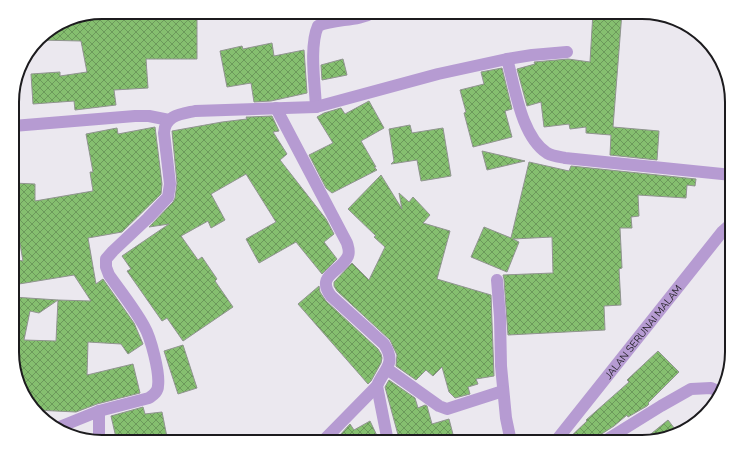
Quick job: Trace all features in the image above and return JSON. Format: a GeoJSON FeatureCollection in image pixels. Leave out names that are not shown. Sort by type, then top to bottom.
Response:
{"type":"FeatureCollection","features":[{"type":"Feature","properties":{"kind":"street"},"geometry":{"type":"LineString","coordinates":[[316,107],[314,51],[315,34],[318,26],[326,23],[351,19]]}},
{"type":"Feature","properties":{"kind":"street"},"geometry":{"type":"LineString","coordinates":[[64,425],[99,412],[149,398],[156,393],[158,387],[156,367],[152,348],[145,328],[109,275],[106,267],[106,259],[168,197],[170,184],[164,126],[169,120],[178,115],[195,111],[316,107],[438,74],[532,54],[567,52]]}},
{"type":"Feature","properties":{"kind":"street"},"geometry":{"type":"LineString","coordinates":[[507,59],[521,115],[539,147],[549,154],[565,158],[725,174]]}},
{"type":"Feature","properties":{"kind":"street"},"geometry":{"type":"LineString","coordinates":[[276,108],[347,243],[349,251],[348,257],[328,277],[326,285],[327,290],[331,296],[384,344],[388,350],[389,359],[387,369],[377,386],[329,435]]}},
{"type":"Feature","properties":{"kind":"street"},"geometry":{"type":"LineString","coordinates":[[19,126],[136,116],[149,116],[169,120]]}},
{"type":"Feature","properties":{"kind":"street","name":"JALAN SERUNAI MALAM"},"geometry":{"type":"LineString","coordinates":[[561,435],[725,229]]}},
{"type":"Feature","properties":{"kind":"street"},"geometry":{"type":"LineString","coordinates":[[497,280],[503,391],[510,435]]}},
{"type":"Feature","properties":{"kind":"street"},"geometry":{"type":"LineString","coordinates":[[387,369],[439,406],[447,409],[503,391]]}},
{"type":"Feature","properties":{"kind":"street"},"geometry":{"type":"LineString","coordinates":[[377,386],[387,435]]}},
{"type":"Feature","properties":{"kind":"street"},"geometry":{"type":"LineString","coordinates":[[614,435],[691,389],[711,388],[716,390]]}},
{"type":"Feature","properties":{"kind":"street"},"geometry":{"type":"LineString","coordinates":[[99,412],[100,435]]}},
{"type":"Feature","properties":{"kind":"building"},"geometry":{"type":"Polygon","coordinates":[[[97,19],[197,19],[197,59],[146,59],[148,88],[114,90],[116,105],[75,110],[74,101],[33,104],[31,74],[60,72],[60,76],[87,72],[81,41],[47,40],[70,25],[97,19]]]}},
{"type":"Feature","properties":{"kind":"building"},"geometry":{"type":"Polygon","coordinates":[[[593,19],[621,19],[613,127],[659,131],[657,160],[610,155],[611,135],[586,133],[586,127],[570,129],[569,124],[544,127],[541,102],[527,106],[517,69],[535,64],[534,62],[568,59],[590,62],[593,19]]]}},
{"type":"Feature","properties":{"kind":"building"},"geometry":{"type":"Polygon","coordinates":[[[272,43],[274,56],[304,50],[307,93],[271,101],[254,102],[251,83],[227,87],[220,51],[242,46],[243,49],[272,43]]]}},
{"type":"Feature","properties":{"kind":"building"},"geometry":{"type":"Polygon","coordinates":[[[343,59],[347,75],[322,80],[321,65],[343,59]]]}},
{"type":"Feature","properties":{"kind":"building"},"geometry":{"type":"Polygon","coordinates":[[[502,68],[512,109],[505,111],[512,137],[473,147],[464,113],[466,112],[460,90],[484,84],[481,72],[502,68]]]}},
{"type":"Feature","properties":{"kind":"building"},"geometry":{"type":"Polygon","coordinates":[[[369,101],[384,128],[361,141],[377,170],[332,193],[326,188],[309,155],[333,143],[317,117],[324,113],[341,108],[345,114],[369,101]]]}},
{"type":"Feature","properties":{"kind":"building"},"geometry":{"type":"Polygon","coordinates":[[[272,116],[279,131],[273,132],[287,154],[280,160],[326,219],[334,234],[324,242],[337,259],[322,274],[296,242],[259,263],[246,239],[276,222],[246,174],[211,194],[225,220],[211,228],[208,221],[181,236],[198,260],[202,257],[217,279],[215,281],[233,307],[183,341],[167,318],[162,321],[127,271],[131,269],[122,256],[169,224],[149,227],[175,198],[177,183],[172,131],[247,119],[246,117],[272,116]]]}},
{"type":"Feature","properties":{"kind":"building"},"geometry":{"type":"Polygon","coordinates":[[[410,125],[412,133],[443,128],[451,176],[421,181],[417,160],[391,164],[394,161],[389,129],[410,125]]]}},
{"type":"Feature","properties":{"kind":"building"},"geometry":{"type":"Polygon","coordinates":[[[155,127],[162,184],[161,194],[122,232],[88,238],[96,284],[103,279],[134,323],[143,344],[128,354],[121,344],[88,342],[87,375],[133,364],[140,393],[97,404],[76,412],[43,410],[33,398],[23,379],[19,352],[19,297],[91,301],[74,275],[19,284],[19,260],[23,261],[19,238],[19,183],[35,184],[35,201],[93,191],[90,172],[93,172],[86,134],[117,128],[118,134],[155,127]],[[58,300],[39,313],[30,311],[24,340],[56,341],[58,300]]]}},
{"type":"Feature","properties":{"kind":"building"},"geometry":{"type":"Polygon","coordinates":[[[482,151],[525,161],[487,170],[482,151]]]}},
{"type":"Feature","properties":{"kind":"building"},"geometry":{"type":"Polygon","coordinates":[[[529,162],[569,171],[571,166],[696,179],[695,186],[687,185],[686,198],[638,195],[639,216],[631,217],[632,228],[620,228],[622,268],[619,269],[621,305],[604,306],[605,330],[508,335],[503,275],[553,273],[552,237],[513,239],[519,242],[507,272],[471,257],[484,227],[511,238],[529,162]]]}},
{"type":"Feature","properties":{"kind":"building"},"geometry":{"type":"Polygon","coordinates":[[[381,175],[402,209],[399,193],[409,202],[413,197],[430,215],[423,223],[450,231],[437,279],[491,295],[494,376],[476,379],[478,384],[468,387],[470,394],[455,398],[449,392],[442,367],[433,376],[426,370],[416,380],[396,366],[397,355],[390,340],[337,291],[334,286],[334,282],[352,263],[369,280],[385,247],[374,237],[376,236],[348,209],[381,175]]]}},
{"type":"Feature","properties":{"kind":"building"},"geometry":{"type":"Polygon","coordinates":[[[319,286],[320,292],[326,301],[378,349],[381,354],[381,363],[368,384],[298,304],[319,286]]]}},
{"type":"Feature","properties":{"kind":"building"},"geometry":{"type":"Polygon","coordinates":[[[183,345],[197,388],[178,394],[164,351],[183,345]]]}},
{"type":"Feature","properties":{"kind":"building"},"geometry":{"type":"Polygon","coordinates":[[[658,351],[679,372],[648,403],[649,404],[647,406],[628,417],[627,415],[600,435],[572,435],[587,421],[586,420],[629,382],[627,380],[658,351]]]}},
{"type":"Feature","properties":{"kind":"building"},"geometry":{"type":"Polygon","coordinates":[[[389,380],[415,398],[418,408],[425,405],[427,406],[432,424],[449,419],[453,435],[398,435],[385,387],[389,380]]]}},
{"type":"Feature","properties":{"kind":"building"},"geometry":{"type":"Polygon","coordinates":[[[143,407],[145,414],[162,412],[167,435],[115,435],[111,416],[143,407]]]}},
{"type":"Feature","properties":{"kind":"building"},"geometry":{"type":"Polygon","coordinates":[[[668,420],[675,429],[663,432],[650,434],[668,420]]]}},
{"type":"Feature","properties":{"kind":"building"},"geometry":{"type":"Polygon","coordinates":[[[370,421],[377,435],[340,435],[350,424],[354,430],[370,421]]]}}]}
